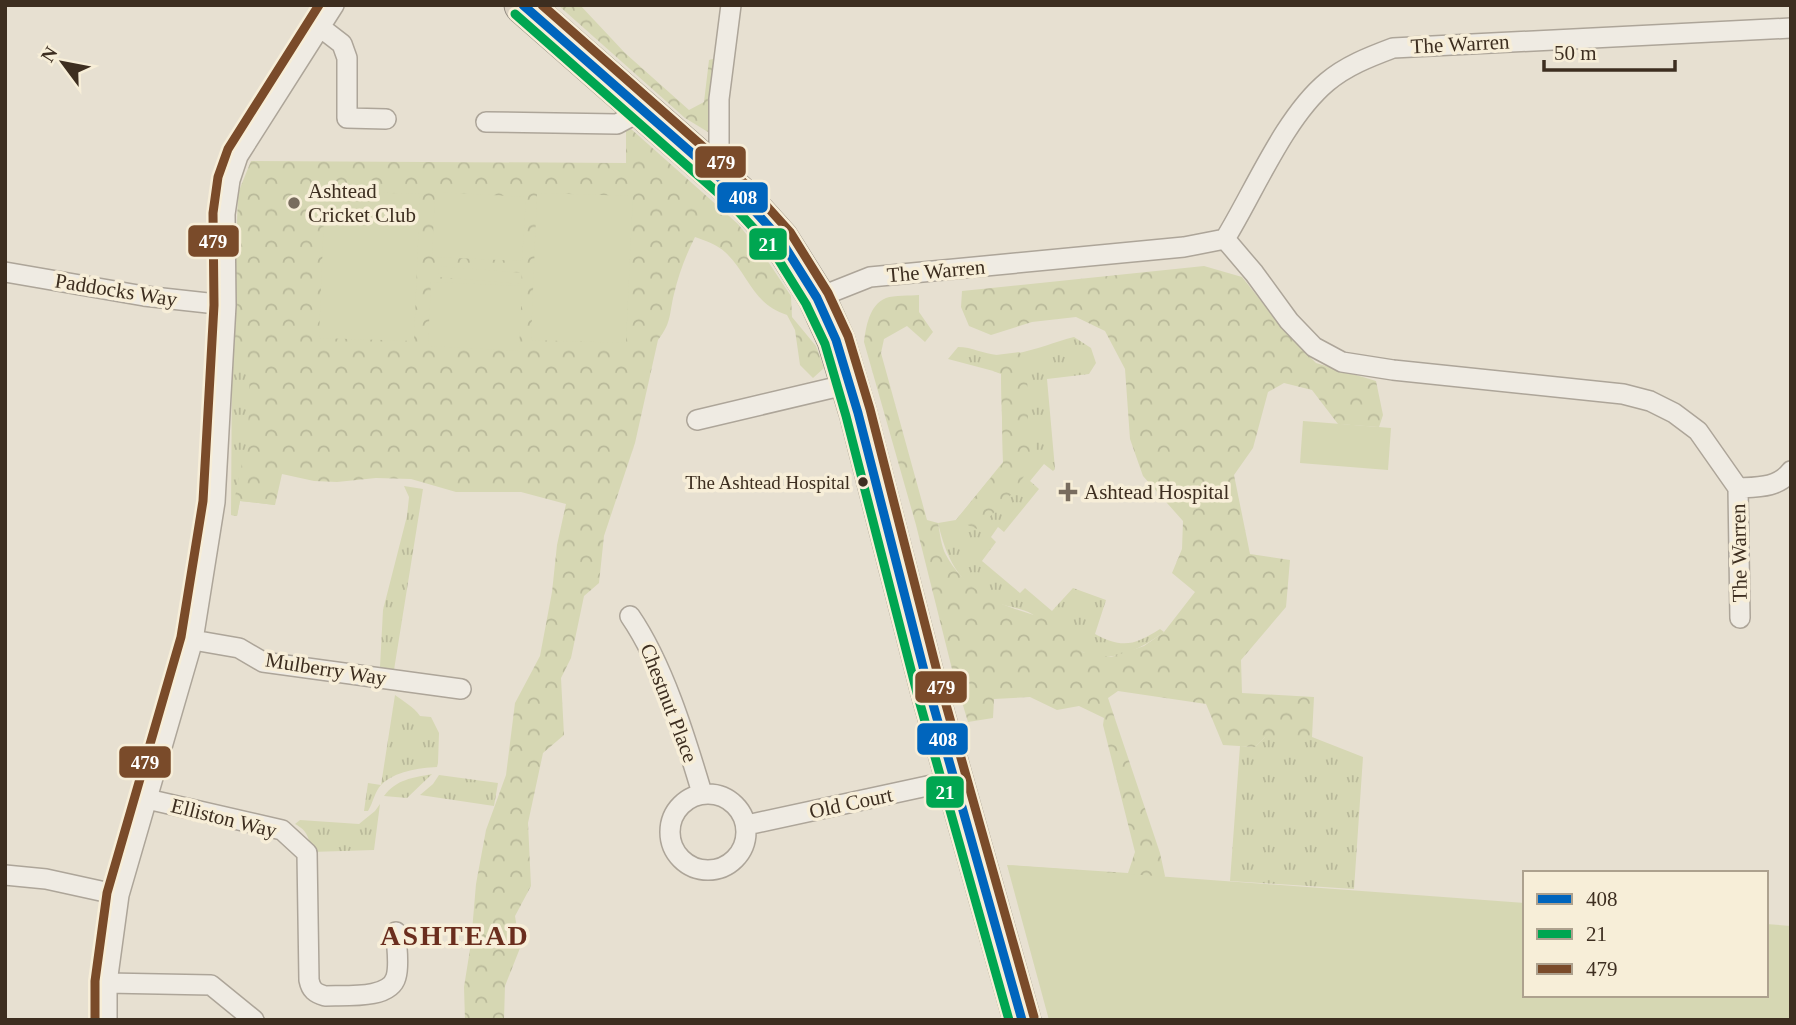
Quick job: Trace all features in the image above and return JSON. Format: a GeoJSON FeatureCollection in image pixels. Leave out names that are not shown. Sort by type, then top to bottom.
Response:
{"type":"FeatureCollection","features":[{"type":"Feature","properties":{"kind":"highway"},"geometry":{"type":"LineString","coordinates":[[523,5],[708,167],[762,218],[796,261],[817,298],[836,340],[849,384],[929,690],[1022,1020]]}},
{"type":"Feature","properties":{"kind":"street"},"geometry":{"type":"LineString","coordinates":[[107,1020],[107,983],[119,895],[193,640],[215,502],[226,305],[225,214],[230,180],[238,156],[334,5]]}},
{"type":"Feature","properties":{"kind":"street"},"geometry":{"type":"LineString","coordinates":[[708,167],[717,157],[719,147],[719,99],[731,5]]}},
{"type":"Feature","properties":{"kind":"street"},"geometry":{"type":"LineString","coordinates":[[320,27],[342,44],[347,58],[346,118],[386,119]]}},
{"type":"Feature","properties":{"kind":"street","name":"The Warren"},"geometry":{"type":"LineString","coordinates":[[817,298],[870,277],[1184,247],[1224,239],[1295,119],[1325,83],[1355,63],[1393,48],[1791,28]]}},
{"type":"Feature","properties":{"kind":"street"},"geometry":{"type":"LineString","coordinates":[[486,122],[617,124],[642,110]]}},
{"type":"Feature","properties":{"kind":"street","name":"The Warren"},"geometry":{"type":"LineString","coordinates":[[1224,239],[1306,339],[1314,347],[1342,362],[1393,370],[1623,394],[1650,401],[1674,413],[1698,431],[1738,488],[1740,618]]}},
{"type":"Feature","properties":{"kind":"street","name":"Paddocks Way"},"geometry":{"type":"LineString","coordinates":[[5,272],[144,296],[226,305]]}},
{"type":"Feature","properties":{"kind":"street"},"geometry":{"type":"LineString","coordinates":[[697,420],[849,384]]}},
{"type":"Feature","properties":{"kind":"street","name":"The Warren"},"geometry":{"type":"LineString","coordinates":[[1738,488],[1769,486],[1786,477],[1791,471]]}},
{"type":"Feature","properties":{"kind":"street","name":"Chestnut Place"},"geometry":{"type":"LineString","coordinates":[[630,615],[647,640],[658,666],[702,793]]}},
{"type":"Feature","properties":{"kind":"street","name":"Mulberry Way"},"geometry":{"type":"LineString","coordinates":[[193,640],[239,648],[263,662],[461,689]]}},
{"type":"Feature","properties":{"kind":"street","name":"Old Court"},"geometry":{"type":"LineString","coordinates":[[747,825],[956,779]]}},
{"type":"Feature","properties":{"kind":"street"},"geometry":{"type":"LineString","coordinates":[[702,793],[722,796],[738,807],[747,825],[745,846],[733,862],[714,871],[694,869],[685,863],[677,857],[669,838],[671,818],[684,801],[702,793]]}},
{"type":"Feature","properties":{"kind":"street","name":"Elliston Way"},"geometry":{"type":"LineString","coordinates":[[146,799],[282,830],[307,853],[310,986],[318,994],[375,994],[387,989],[396,978],[396,932]]}},
{"type":"Feature","properties":{"kind":"street"},"geometry":{"type":"LineString","coordinates":[[5,875],[46,879],[119,895]]}},
{"type":"Feature","properties":{"kind":"street"},"geometry":{"type":"LineString","coordinates":[[107,983],[211,985],[254,1020]]}},
{"type":"Feature","properties":{"kind":"green space"},"geometry":{"type":"Polygon","coordinates":[[[558,5],[580,5],[625,53],[689,110],[704,102],[709,60],[716,58],[714,128],[708,132],[685,118],[558,5]]]}},
{"type":"Feature","properties":{"kind":"green space"},"geometry":{"type":"Polygon","coordinates":[[[630,128],[738,224],[765,257],[791,296],[792,317],[816,346],[824,368],[813,378],[800,365],[795,330],[787,315],[775,310],[758,296],[722,249],[695,237],[678,279],[668,323],[658,340],[635,443],[604,536],[599,583],[584,596],[571,658],[561,678],[564,735],[543,753],[528,823],[531,886],[515,916],[520,948],[505,986],[504,1020],[465,1020],[464,987],[476,884],[486,830],[506,775],[515,703],[540,656],[566,504],[521,492],[456,492],[411,479],[376,478],[337,482],[314,481],[282,474],[275,505],[240,501],[237,516],[231,515],[248,436],[250,363],[232,363],[238,193],[251,161],[626,163],[626,131],[630,128]]]}},
{"type":"Feature","properties":{"kind":"green space"},"geometry":{"type":"Polygon","coordinates":[[[325,191],[420,194],[414,341],[319,338],[325,191]]]}},
{"type":"Feature","properties":{"kind":"green space"},"geometry":{"type":"Polygon","coordinates":[[[435,192],[526,197],[522,261],[432,257],[435,192]]]}},
{"type":"Feature","properties":{"kind":"green space"},"geometry":{"type":"Polygon","coordinates":[[[537,193],[633,196],[626,343],[531,340],[537,193]]]}},
{"type":"Feature","properties":{"kind":"green space"},"geometry":{"type":"Polygon","coordinates":[[[439,266],[522,273],[521,284],[438,277],[439,266]]]}},
{"type":"Feature","properties":{"kind":"green space"},"geometry":{"type":"Polygon","coordinates":[[[1204,266],[1242,277],[1288,335],[1316,363],[1376,381],[1383,415],[1379,427],[1338,424],[1312,390],[1284,383],[1268,392],[1253,448],[1234,475],[1250,554],[1290,560],[1286,607],[1241,660],[1242,693],[1314,697],[1312,737],[1265,737],[1255,747],[1223,745],[1206,704],[1118,691],[1108,698],[1160,853],[1165,876],[1156,895],[1007,865],[1128,873],[1135,852],[1103,725],[1104,718],[1079,706],[1057,710],[1030,697],[994,699],[993,718],[968,722],[864,342],[869,317],[880,301],[893,296],[919,295],[919,312],[933,332],[925,342],[907,326],[884,339],[881,353],[927,520],[938,523],[946,555],[970,585],[1000,603],[1070,626],[1082,652],[1111,657],[1144,646],[1164,632],[1195,592],[1172,573],[1182,549],[1183,521],[1143,476],[1130,439],[1125,369],[1105,331],[1076,317],[1032,322],[991,335],[969,326],[961,307],[962,291],[1204,266]]]}},
{"type":"Feature","properties":{"kind":"green space"},"geometry":{"type":"Polygon","coordinates":[[[431,282],[522,286],[519,351],[428,346],[431,282]]]}},
{"type":"Feature","properties":{"kind":"green space"},"geometry":{"type":"Polygon","coordinates":[[[1074,337],[1091,348],[1096,363],[1089,374],[1047,379],[1055,469],[1053,471],[1044,464],[1030,481],[1039,489],[1004,532],[998,527],[991,537],[996,542],[982,561],[1020,593],[1025,588],[1052,611],[1073,588],[1106,600],[1095,634],[1105,639],[1128,643],[1143,639],[1160,629],[1164,632],[1134,650],[1112,656],[1090,655],[1079,650],[1032,614],[996,602],[970,586],[955,568],[938,523],[956,520],[1003,462],[1001,373],[948,359],[958,347],[1007,355],[1074,337]]]}},
{"type":"Feature","properties":{"kind":"green space"},"geometry":{"type":"Polygon","coordinates":[[[1019,352],[1027,361],[1028,424],[1038,457],[1007,500],[977,529],[956,520],[1003,463],[1001,374],[993,371],[996,355],[1019,352]]]}},
{"type":"Feature","properties":{"kind":"green space"},"geometry":{"type":"Polygon","coordinates":[[[232,363],[250,363],[275,505],[240,501],[237,516],[231,515],[232,363]]]}},
{"type":"Feature","properties":{"kind":"green space"},"geometry":{"type":"Polygon","coordinates":[[[1303,421],[1391,428],[1388,470],[1300,463],[1303,421]]]}},
{"type":"Feature","properties":{"kind":"green space"},"geometry":{"type":"Polygon","coordinates":[[[404,486],[423,489],[394,670],[380,667],[383,610],[407,516],[409,497],[404,486]]]}},
{"type":"Feature","properties":{"kind":"green space"},"geometry":{"type":"Polygon","coordinates":[[[395,695],[420,716],[431,717],[439,733],[438,763],[437,767],[400,773],[381,785],[395,695]]]}},
{"type":"Feature","properties":{"kind":"green space"},"geometry":{"type":"Polygon","coordinates":[[[1265,737],[1312,737],[1363,757],[1354,889],[1230,881],[1240,746],[1255,747],[1265,737]]]}},
{"type":"Feature","properties":{"kind":"green space"},"geometry":{"type":"Polygon","coordinates":[[[432,774],[407,798],[384,796],[400,783],[432,774]]]}},
{"type":"Feature","properties":{"kind":"green space"},"geometry":{"type":"Polygon","coordinates":[[[439,775],[498,783],[494,806],[420,795],[439,775]]]}},
{"type":"Feature","properties":{"kind":"green space"},"geometry":{"type":"Polygon","coordinates":[[[368,783],[381,785],[368,811],[364,811],[368,783]]]}},
{"type":"Feature","properties":{"kind":"green space"},"geometry":{"type":"Polygon","coordinates":[[[380,804],[374,850],[311,852],[307,835],[295,824],[300,820],[359,824],[380,804]]]}},
{"type":"Feature","properties":{"kind":"green space"},"geometry":{"type":"Polygon","coordinates":[[[1007,865],[1523,903],[1523,997],[1768,997],[1768,924],[1791,926],[1791,1020],[1049,1020],[1007,865]]]}},
{"type":"Feature","properties":{"kind":"transit line","name":"479"},"geometry":{"type":"LineString","coordinates":[[95,1020],[95,981],[107,893],[181,637],[203,501],[214,305],[213,213],[218,177],[228,149],[319,5]]}},
{"type":"Feature","properties":{"kind":"transit line","name":"408"},"geometry":{"type":"LineString","coordinates":[[523,5],[743,198],[780,239],[817,298],[836,340],[858,413],[929,690],[1022,1020]]}},
{"type":"Feature","properties":{"kind":"transit line","name":"479"},"geometry":{"type":"LineString","coordinates":[[542,5],[752,190],[790,232],[828,293],[848,336],[870,409],[941,687],[1034,1017]]}},
{"type":"Feature","properties":{"kind":"transit line","name":"21"},"geometry":{"type":"LineString","coordinates":[[515,14],[734,207],[770,246],[806,304],[825,344],[846,416],[917,693],[1009,1020]]}},
{"type":"Feature","properties":{"kind":"place","name":"Ashtead Cricket Club"},"geometry":{"type":"Point","coordinates":[294,203]}},
{"type":"Feature","properties":{"kind":"place","name":"The Ashtead Hospital"},"geometry":{"type":"Point","coordinates":[863,482]}},
{"type":"Feature","properties":{"kind":"place","name":"Ashtead Hospital"},"geometry":{"type":"Point","coordinates":[1068,492]}},
{"type":"Feature","properties":{"kind":"district","name":"ASHTEAD"},"geometry":{"type":"Point","coordinates":[455,935]}}]}
